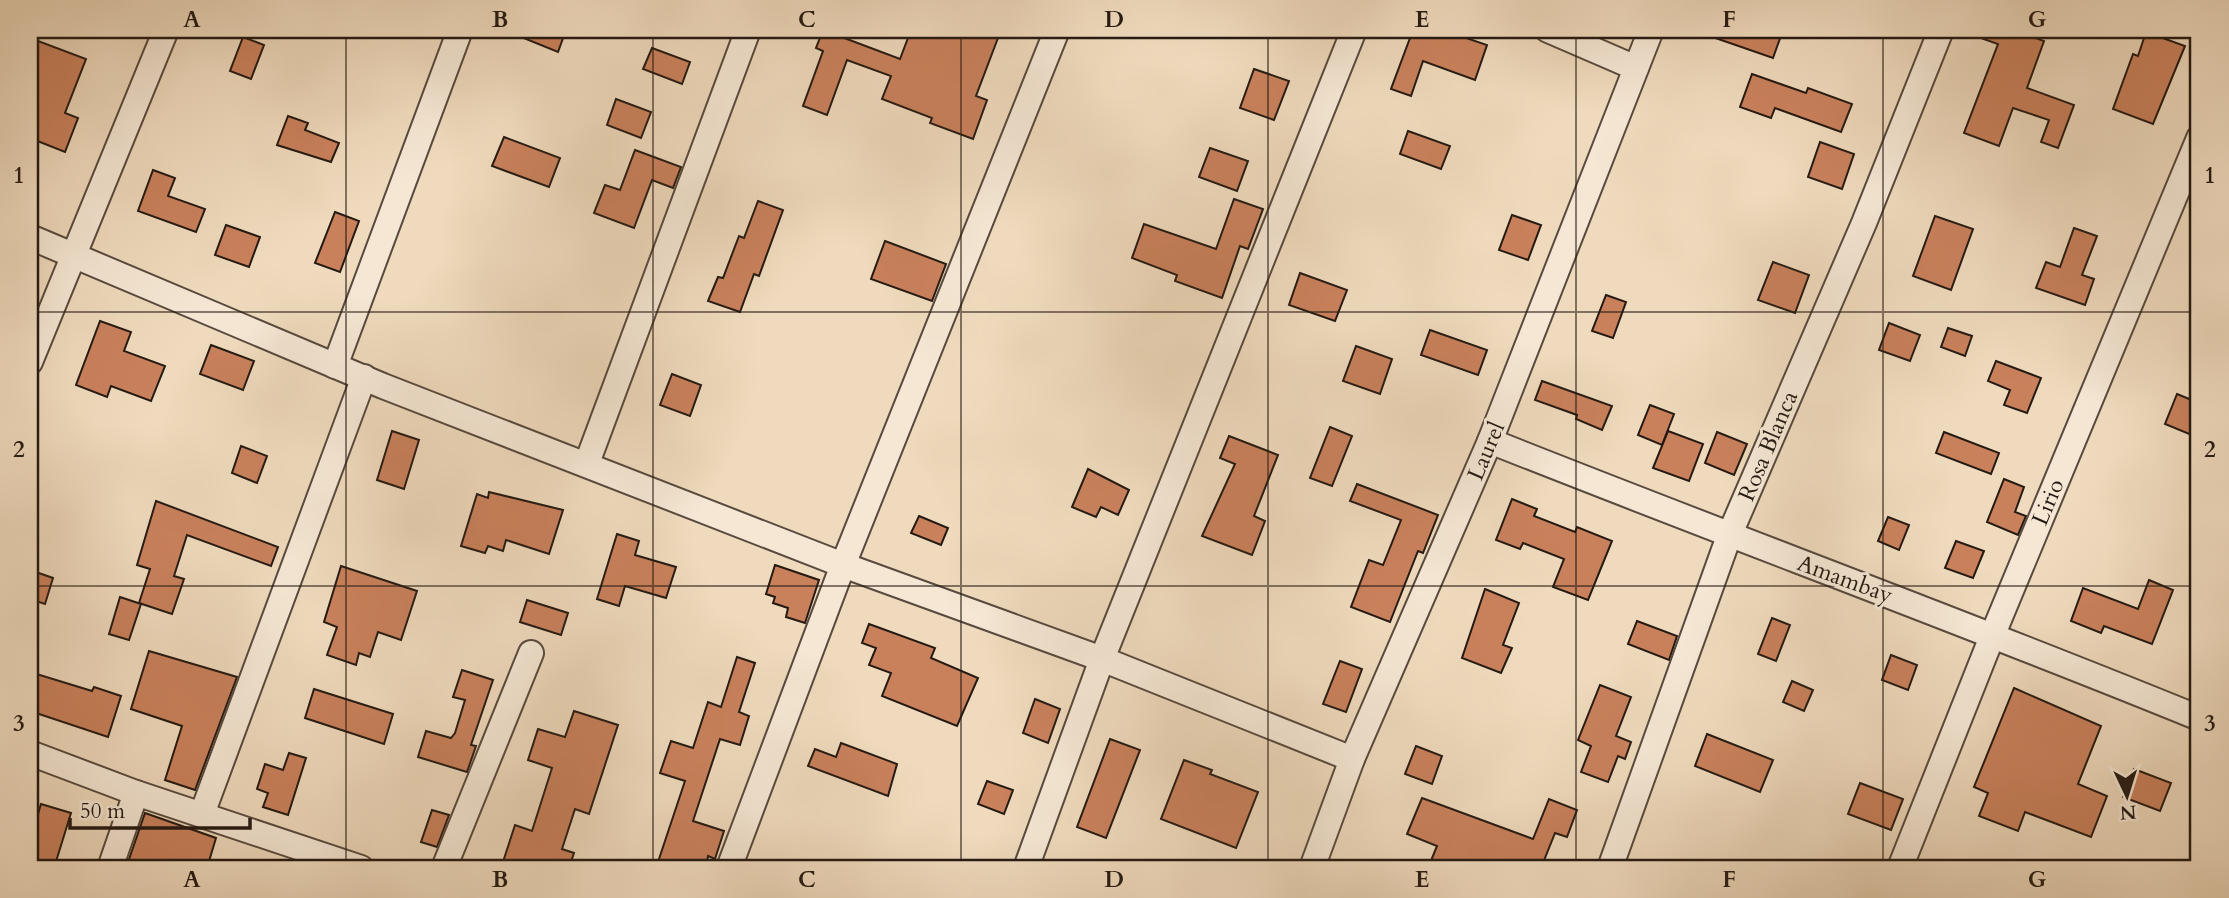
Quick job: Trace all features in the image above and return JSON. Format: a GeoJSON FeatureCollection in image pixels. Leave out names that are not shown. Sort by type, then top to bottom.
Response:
{"type":"FeatureCollection","features":[{"type":"Feature","properties":{"kind":"street"},"geometry":{"type":"LineString","coordinates":[[30,362],[166,30]]}},
{"type":"Feature","properties":{"kind":"street"},"geometry":{"type":"LineString","coordinates":[[335,366],[460,30]]}},
{"type":"Feature","properties":{"kind":"street"},"geometry":{"type":"LineString","coordinates":[[587,463],[748,30]]}},
{"type":"Feature","properties":{"kind":"street"},"geometry":{"type":"LineString","coordinates":[[729,868],[843,565],[1057,30]]}},
{"type":"Feature","properties":{"kind":"street"},"geometry":{"type":"LineString","coordinates":[[1026,868],[1102,659],[1354,30]]}},
{"type":"Feature","properties":{"kind":"street"},"geometry":{"type":"LineString","coordinates":[[1548,30],[1636,68]]}},
{"type":"Feature","properties":{"kind":"street","name":"Laurel"},"geometry":{"type":"LineString","coordinates":[[1312,868],[1352,759],[1490,441],[1651,30]]}},
{"type":"Feature","properties":{"kind":"street","name":"Rosa Blanca"},"geometry":{"type":"LineString","coordinates":[[1610,868],[1729,536],[1864,223],[1941,30]]}},
{"type":"Feature","properties":{"kind":"street","name":"Lirio"},"geometry":{"type":"LineString","coordinates":[[1900,868],[1993,634],[2199,138]]}},
{"type":"Feature","properties":{"kind":"street"},"geometry":{"type":"LineString","coordinates":[[30,236],[335,366],[843,565],[1102,659],[1352,759]]}},
{"type":"Feature","properties":{"kind":"street"},"geometry":{"type":"LineString","coordinates":[[202,814],[364,377]]}},
{"type":"Feature","properties":{"kind":"street","name":"Amambay"},"geometry":{"type":"LineString","coordinates":[[1490,441],[1729,536],[1993,634],[2199,718]]}},
{"type":"Feature","properties":{"kind":"street"},"geometry":{"type":"LineString","coordinates":[[444,868],[531,653]]}},
{"type":"Feature","properties":{"kind":"street"},"geometry":{"type":"LineString","coordinates":[[30,753],[136,793],[360,868]]}},
{"type":"Feature","properties":{"kind":"street"},"geometry":{"type":"LineString","coordinates":[[110,868],[136,793]]}},
{"type":"Feature","properties":{"kind":"building"},"geometry":{"type":"Polygon","coordinates":[[[504,30],[566,30],[558,52],[504,30]]]}},
{"type":"Feature","properties":{"kind":"building"},"geometry":{"type":"Polygon","coordinates":[[[823,30],[900,59],[911,30],[1001,30],[976,96],[987,100],[973,139],[930,123],[932,118],[882,99],[891,76],[847,60],[827,115],[803,106],[823,51],[816,48],[823,30]]]}},
{"type":"Feature","properties":{"kind":"building"},"geometry":{"type":"Polygon","coordinates":[[[1413,30],[1443,30],[1487,45],[1475,80],[1423,61],[1411,96],[1391,89],[1413,30]]]}},
{"type":"Feature","properties":{"kind":"building"},"geometry":{"type":"Polygon","coordinates":[[[1701,30],[1783,30],[1773,58],[1701,33],[1701,30]]]}},
{"type":"Feature","properties":{"kind":"building"},"geometry":{"type":"Polygon","coordinates":[[[1964,30],[2014,30],[2044,41],[2027,88],[2074,105],[2058,148],[2041,142],[2049,120],[2013,108],[1999,146],[1964,133],[1998,44],[1964,30]]]}},
{"type":"Feature","properties":{"kind":"building"},"geometry":{"type":"Polygon","coordinates":[[[2146,32],[2185,46],[2153,124],[2113,109],[2133,54],[2138,56],[2146,32]]]}},
{"type":"Feature","properties":{"kind":"building"},"geometry":{"type":"Polygon","coordinates":[[[243,37],[264,45],[251,79],[230,71],[243,37]]]}},
{"type":"Feature","properties":{"kind":"building"},"geometry":{"type":"Polygon","coordinates":[[[30,38],[86,59],[65,113],[78,118],[65,152],[30,138],[30,38]]]}},
{"type":"Feature","properties":{"kind":"building"},"geometry":{"type":"Polygon","coordinates":[[[652,48],[690,62],[682,84],[643,69],[652,48]]]}},
{"type":"Feature","properties":{"kind":"building"},"geometry":{"type":"Polygon","coordinates":[[[1254,69],[1289,81],[1274,120],[1240,108],[1254,69]]]}},
{"type":"Feature","properties":{"kind":"building"},"geometry":{"type":"Polygon","coordinates":[[[1752,74],[1806,93],[1808,88],[1852,104],[1841,132],[1775,108],[1771,118],[1740,107],[1752,74]]]}},
{"type":"Feature","properties":{"kind":"building"},"geometry":{"type":"Polygon","coordinates":[[[616,99],[651,112],[641,138],[607,125],[616,99]]]}},
{"type":"Feature","properties":{"kind":"building"},"geometry":{"type":"Polygon","coordinates":[[[288,116],[308,123],[305,130],[339,143],[331,162],[277,145],[288,116]]]}},
{"type":"Feature","properties":{"kind":"building"},"geometry":{"type":"Polygon","coordinates":[[[1408,131],[1450,146],[1441,169],[1400,154],[1408,131]]]}},
{"type":"Feature","properties":{"kind":"building"},"geometry":{"type":"Polygon","coordinates":[[[504,137],[560,158],[549,187],[492,166],[504,137]]]}},
{"type":"Feature","properties":{"kind":"building"},"geometry":{"type":"Polygon","coordinates":[[[1820,142],[1854,154],[1842,189],[1808,177],[1820,142]]]}},
{"type":"Feature","properties":{"kind":"building"},"geometry":{"type":"Polygon","coordinates":[[[1210,148],[1248,161],[1237,191],[1199,177],[1210,148]]]}},
{"type":"Feature","properties":{"kind":"building"},"geometry":{"type":"Polygon","coordinates":[[[635,150],[681,167],[673,188],[652,180],[634,228],[594,213],[605,185],[620,190],[635,150]]]}},
{"type":"Feature","properties":{"kind":"building"},"geometry":{"type":"Polygon","coordinates":[[[153,170],[175,178],[168,196],[205,209],[196,232],[138,211],[153,170]]]}},
{"type":"Feature","properties":{"kind":"building"},"geometry":{"type":"Polygon","coordinates":[[[1234,199],[1263,209],[1248,249],[1240,246],[1222,298],[1175,281],[1177,275],[1132,258],[1144,224],[1216,249],[1234,199]]]}},
{"type":"Feature","properties":{"kind":"building"},"geometry":{"type":"Polygon","coordinates":[[[758,201],[783,210],[759,276],[754,274],[740,312],[708,301],[718,277],[723,278],[739,236],[744,238],[758,201]]]}},
{"type":"Feature","properties":{"kind":"building"},"geometry":{"type":"Polygon","coordinates":[[[335,212],[359,221],[340,272],[315,263],[335,212]]]}},
{"type":"Feature","properties":{"kind":"building"},"geometry":{"type":"Polygon","coordinates":[[[1512,215],[1541,225],[1528,260],[1499,250],[1512,215]]]}},
{"type":"Feature","properties":{"kind":"building"},"geometry":{"type":"Polygon","coordinates":[[[1935,216],[1973,229],[1951,290],[1913,276],[1935,216]]]}},
{"type":"Feature","properties":{"kind":"building"},"geometry":{"type":"Polygon","coordinates":[[[226,225],[260,237],[249,267],[215,255],[226,225]]]}},
{"type":"Feature","properties":{"kind":"building"},"geometry":{"type":"Polygon","coordinates":[[[2074,228],[2097,236],[2082,275],[2094,279],[2085,305],[2036,288],[2046,262],[2060,267],[2074,228]]]}},
{"type":"Feature","properties":{"kind":"building"},"geometry":{"type":"Polygon","coordinates":[[[885,241],[946,264],[932,301],[871,279],[885,241]]]}},
{"type":"Feature","properties":{"kind":"building"},"geometry":{"type":"Polygon","coordinates":[[[1773,262],[1809,275],[1795,313],[1758,300],[1773,262]]]}},
{"type":"Feature","properties":{"kind":"building"},"geometry":{"type":"Polygon","coordinates":[[[1300,273],[1347,290],[1335,321],[1289,305],[1300,273]]]}},
{"type":"Feature","properties":{"kind":"building"},"geometry":{"type":"Polygon","coordinates":[[[1606,295],[1626,302],[1613,338],[1592,331],[1606,295]]]}},
{"type":"Feature","properties":{"kind":"building"},"geometry":{"type":"Polygon","coordinates":[[[100,321],[131,332],[124,351],[165,366],[151,401],[111,386],[107,397],[76,385],[100,321]]]}},
{"type":"Feature","properties":{"kind":"building"},"geometry":{"type":"Polygon","coordinates":[[[1889,323],[1920,335],[1910,361],[1879,350],[1889,323]]]}},
{"type":"Feature","properties":{"kind":"building"},"geometry":{"type":"Polygon","coordinates":[[[1948,328],[1972,336],[1965,356],[1941,347],[1948,328]]]}},
{"type":"Feature","properties":{"kind":"building"},"geometry":{"type":"Polygon","coordinates":[[[1430,330],[1487,350],[1478,375],[1421,355],[1430,330]]]}},
{"type":"Feature","properties":{"kind":"building"},"geometry":{"type":"Polygon","coordinates":[[[211,345],[254,361],[243,390],[200,374],[211,345]]]}},
{"type":"Feature","properties":{"kind":"building"},"geometry":{"type":"Polygon","coordinates":[[[1356,346],[1392,359],[1380,394],[1343,381],[1356,346]]]}},
{"type":"Feature","properties":{"kind":"building"},"geometry":{"type":"Polygon","coordinates":[[[1996,361],[2041,378],[2027,413],[2004,405],[2010,390],[1988,381],[1996,361]]]}},
{"type":"Feature","properties":{"kind":"building"},"geometry":{"type":"Polygon","coordinates":[[[672,374],[701,385],[690,416],[660,405],[672,374]]]}},
{"type":"Feature","properties":{"kind":"building"},"geometry":{"type":"Polygon","coordinates":[[[1542,381],[1612,406],[1602,430],[1576,419],[1577,415],[1535,400],[1542,381]]]}},
{"type":"Feature","properties":{"kind":"building"},"geometry":{"type":"Polygon","coordinates":[[[2177,394],[2199,403],[2199,438],[2165,424],[2177,394]]]}},
{"type":"Feature","properties":{"kind":"building"},"geometry":{"type":"Polygon","coordinates":[[[1650,405],[1674,414],[1662,445],[1638,435],[1650,405]]]}},
{"type":"Feature","properties":{"kind":"building"},"geometry":{"type":"Polygon","coordinates":[[[1330,427],[1352,436],[1332,486],[1310,478],[1330,427]]]}},
{"type":"Feature","properties":{"kind":"building"},"geometry":{"type":"Polygon","coordinates":[[[392,431],[419,440],[404,489],[377,480],[392,431]]]}},
{"type":"Feature","properties":{"kind":"building"},"geometry":{"type":"Polygon","coordinates":[[[1668,431],[1703,444],[1689,481],[1653,468],[1668,431]]]}},
{"type":"Feature","properties":{"kind":"building"},"geometry":{"type":"Polygon","coordinates":[[[1717,432],[1747,444],[1734,475],[1705,463],[1717,432]]]}},
{"type":"Feature","properties":{"kind":"building"},"geometry":{"type":"Polygon","coordinates":[[[1944,432],[1999,453],[1991,474],[1936,453],[1944,432]]]}},
{"type":"Feature","properties":{"kind":"building"},"geometry":{"type":"Polygon","coordinates":[[[1229,436],[1278,455],[1254,516],[1265,521],[1252,555],[1202,536],[1235,464],[1220,458],[1229,436]]]}},
{"type":"Feature","properties":{"kind":"building"},"geometry":{"type":"Polygon","coordinates":[[[241,446],[267,456],[257,483],[232,473],[241,446]]]}},
{"type":"Feature","properties":{"kind":"building"},"geometry":{"type":"Polygon","coordinates":[[[1088,469],[1129,490],[1118,515],[1101,507],[1096,517],[1072,507],[1088,469]]]}},
{"type":"Feature","properties":{"kind":"building"},"geometry":{"type":"Polygon","coordinates":[[[2004,479],[2024,487],[2015,512],[2026,516],[2018,535],[1987,522],[2004,479]]]}},
{"type":"Feature","properties":{"kind":"building"},"geometry":{"type":"Polygon","coordinates":[[[1357,484],[1438,515],[1423,553],[1418,551],[1390,622],[1351,607],[1369,560],[1383,565],[1401,520],[1350,501],[1357,484]]]}},
{"type":"Feature","properties":{"kind":"building"},"geometry":{"type":"Polygon","coordinates":[[[489,492],[563,510],[549,554],[506,540],[503,551],[488,546],[485,553],[461,546],[477,494],[488,498],[489,492]]]}},
{"type":"Feature","properties":{"kind":"building"},"geometry":{"type":"Polygon","coordinates":[[[1512,499],[1537,509],[1534,516],[1575,532],[1577,527],[1612,541],[1588,600],[1553,587],[1564,559],[1523,543],[1520,549],[1496,540],[1512,499]]]}},
{"type":"Feature","properties":{"kind":"building"},"geometry":{"type":"Polygon","coordinates":[[[156,501],[278,547],[271,566],[187,535],[174,576],[184,579],[172,614],[139,603],[150,569],[137,565],[156,501]]]}},
{"type":"Feature","properties":{"kind":"building"},"geometry":{"type":"Polygon","coordinates":[[[919,516],[948,528],[941,545],[911,533],[919,516]]]}},
{"type":"Feature","properties":{"kind":"building"},"geometry":{"type":"Polygon","coordinates":[[[1888,517],[1909,525],[1899,550],[1878,541],[1888,517]]]}},
{"type":"Feature","properties":{"kind":"building"},"geometry":{"type":"Polygon","coordinates":[[[617,534],[639,541],[635,555],[676,567],[666,598],[625,586],[619,606],[597,599],[617,534]]]}},
{"type":"Feature","properties":{"kind":"building"},"geometry":{"type":"Polygon","coordinates":[[[1956,541],[1984,551],[1973,578],[1945,568],[1956,541]]]}},
{"type":"Feature","properties":{"kind":"building"},"geometry":{"type":"Polygon","coordinates":[[[775,565],[819,580],[805,623],[786,617],[788,608],[773,603],[775,597],[766,594],[775,565]]]}},
{"type":"Feature","properties":{"kind":"building"},"geometry":{"type":"Polygon","coordinates":[[[341,566],[417,591],[401,640],[378,632],[370,657],[359,653],[356,665],[327,655],[337,627],[324,622],[341,566]]]}},
{"type":"Feature","properties":{"kind":"building"},"geometry":{"type":"Polygon","coordinates":[[[30,570],[53,578],[45,604],[30,599],[30,570]]]}},
{"type":"Feature","properties":{"kind":"building"},"geometry":{"type":"Polygon","coordinates":[[[2149,580],[2173,590],[2152,644],[2104,626],[2101,633],[2071,621],[2083,588],[2138,609],[2149,580]]]}},
{"type":"Feature","properties":{"kind":"building"},"geometry":{"type":"Polygon","coordinates":[[[1485,589],[1519,603],[1503,645],[1512,648],[1501,673],[1462,658],[1485,589]]]}},
{"type":"Feature","properties":{"kind":"building"},"geometry":{"type":"Polygon","coordinates":[[[120,597],[141,604],[129,640],[109,634],[120,597]]]}},
{"type":"Feature","properties":{"kind":"building"},"geometry":{"type":"Polygon","coordinates":[[[527,600],[568,613],[561,635],[520,622],[527,600]]]}},
{"type":"Feature","properties":{"kind":"building"},"geometry":{"type":"Polygon","coordinates":[[[1772,618],[1790,625],[1776,661],[1758,654],[1772,618]]]}},
{"type":"Feature","properties":{"kind":"building"},"geometry":{"type":"Polygon","coordinates":[[[1637,621],[1677,636],[1669,660],[1628,644],[1637,621]]]}},
{"type":"Feature","properties":{"kind":"building"},"geometry":{"type":"Polygon","coordinates":[[[869,624],[935,648],[931,658],[978,678],[957,726],[882,696],[891,673],[869,665],[876,648],[862,643],[869,624]]]}},
{"type":"Feature","properties":{"kind":"building"},"geometry":{"type":"Polygon","coordinates":[[[149,651],[237,677],[195,790],[165,780],[182,726],[131,709],[149,651]]]}},
{"type":"Feature","properties":{"kind":"building"},"geometry":{"type":"Polygon","coordinates":[[[1891,655],[1917,665],[1908,690],[1882,680],[1891,655]]]}},
{"type":"Feature","properties":{"kind":"building"},"geometry":{"type":"Polygon","coordinates":[[[737,657],[755,663],[739,712],[749,716],[740,745],[720,739],[693,821],[724,831],[715,859],[708,856],[706,868],[656,868],[685,781],[660,773],[671,741],[693,748],[708,702],[721,707],[737,657]]]}},
{"type":"Feature","properties":{"kind":"building"},"geometry":{"type":"Polygon","coordinates":[[[1340,661],[1362,669],[1346,712],[1323,704],[1340,661]]]}},
{"type":"Feature","properties":{"kind":"building"},"geometry":{"type":"Polygon","coordinates":[[[462,670],[493,680],[471,745],[476,746],[467,772],[418,757],[426,731],[451,738],[455,733],[465,700],[453,697],[462,670]]]}},
{"type":"Feature","properties":{"kind":"building"},"geometry":{"type":"Polygon","coordinates":[[[30,672],[92,691],[94,687],[121,696],[108,737],[30,711],[30,672]]]}},
{"type":"Feature","properties":{"kind":"building"},"geometry":{"type":"Polygon","coordinates":[[[1792,681],[1813,690],[1804,711],[1783,702],[1792,681]]]}},
{"type":"Feature","properties":{"kind":"building"},"geometry":{"type":"Polygon","coordinates":[[[1600,685],[1631,697],[1616,736],[1631,742],[1625,759],[1618,756],[1608,782],[1581,772],[1591,746],[1578,740],[1600,685]]]}},
{"type":"Feature","properties":{"kind":"building"},"geometry":{"type":"Polygon","coordinates":[[[2014,688],[2101,726],[2078,784],[2107,796],[2091,837],[2025,812],[2018,831],[1979,816],[1988,793],[1974,787],[2014,688]]]}},
{"type":"Feature","properties":{"kind":"building"},"geometry":{"type":"Polygon","coordinates":[[[314,689],[393,714],[384,744],[305,718],[314,689]]]}},
{"type":"Feature","properties":{"kind":"building"},"geometry":{"type":"Polygon","coordinates":[[[1035,699],[1060,709],[1048,743],[1023,733],[1035,699]]]}},
{"type":"Feature","properties":{"kind":"building"},"geometry":{"type":"Polygon","coordinates":[[[574,711],[618,725],[589,814],[575,809],[562,849],[574,853],[569,868],[501,868],[515,825],[532,831],[552,768],[528,760],[538,729],[565,737],[574,711]]]}},
{"type":"Feature","properties":{"kind":"building"},"geometry":{"type":"Polygon","coordinates":[[[1707,734],[1773,760],[1760,792],[1695,766],[1707,734]]]}},
{"type":"Feature","properties":{"kind":"building"},"geometry":{"type":"Polygon","coordinates":[[[1110,739],[1140,750],[1106,838],[1077,827],[1110,739]]]}},
{"type":"Feature","properties":{"kind":"building"},"geometry":{"type":"Polygon","coordinates":[[[841,743],[897,764],[888,796],[808,766],[815,749],[836,757],[841,743]]]}},
{"type":"Feature","properties":{"kind":"building"},"geometry":{"type":"Polygon","coordinates":[[[1416,746],[1442,756],[1432,784],[1405,774],[1416,746]]]}},
{"type":"Feature","properties":{"kind":"building"},"geometry":{"type":"Polygon","coordinates":[[[289,753],[306,758],[288,815],[263,807],[268,793],[257,789],[265,764],[283,770],[289,753]]]}},
{"type":"Feature","properties":{"kind":"building"},"geometry":{"type":"Polygon","coordinates":[[[1184,760],[1212,770],[1210,774],[1258,792],[1236,848],[1161,819],[1184,760]]]}},
{"type":"Feature","properties":{"kind":"building"},"geometry":{"type":"Polygon","coordinates":[[[2134,769],[2171,783],[2160,811],[2123,797],[2134,769]]]}},
{"type":"Feature","properties":{"kind":"building"},"geometry":{"type":"Polygon","coordinates":[[[987,781],[1013,790],[1004,814],[978,804],[987,781]]]}},
{"type":"Feature","properties":{"kind":"building"},"geometry":{"type":"Polygon","coordinates":[[[1860,783],[1903,799],[1891,830],[1848,814],[1860,783]]]}},
{"type":"Feature","properties":{"kind":"building"},"geometry":{"type":"Polygon","coordinates":[[[1422,798],[1533,839],[1549,799],[1577,810],[1567,837],[1555,833],[1541,868],[1428,868],[1437,846],[1407,834],[1422,798]]]}},
{"type":"Feature","properties":{"kind":"building"},"geometry":{"type":"Polygon","coordinates":[[[41,804],[71,813],[54,868],[30,861],[30,841],[41,804]]]}},
{"type":"Feature","properties":{"kind":"building"},"geometry":{"type":"Polygon","coordinates":[[[432,810],[449,815],[437,847],[421,842],[432,810]]]}},
{"type":"Feature","properties":{"kind":"building"},"geometry":{"type":"Polygon","coordinates":[[[145,813],[216,838],[207,868],[126,868],[145,813]]]}}]}
